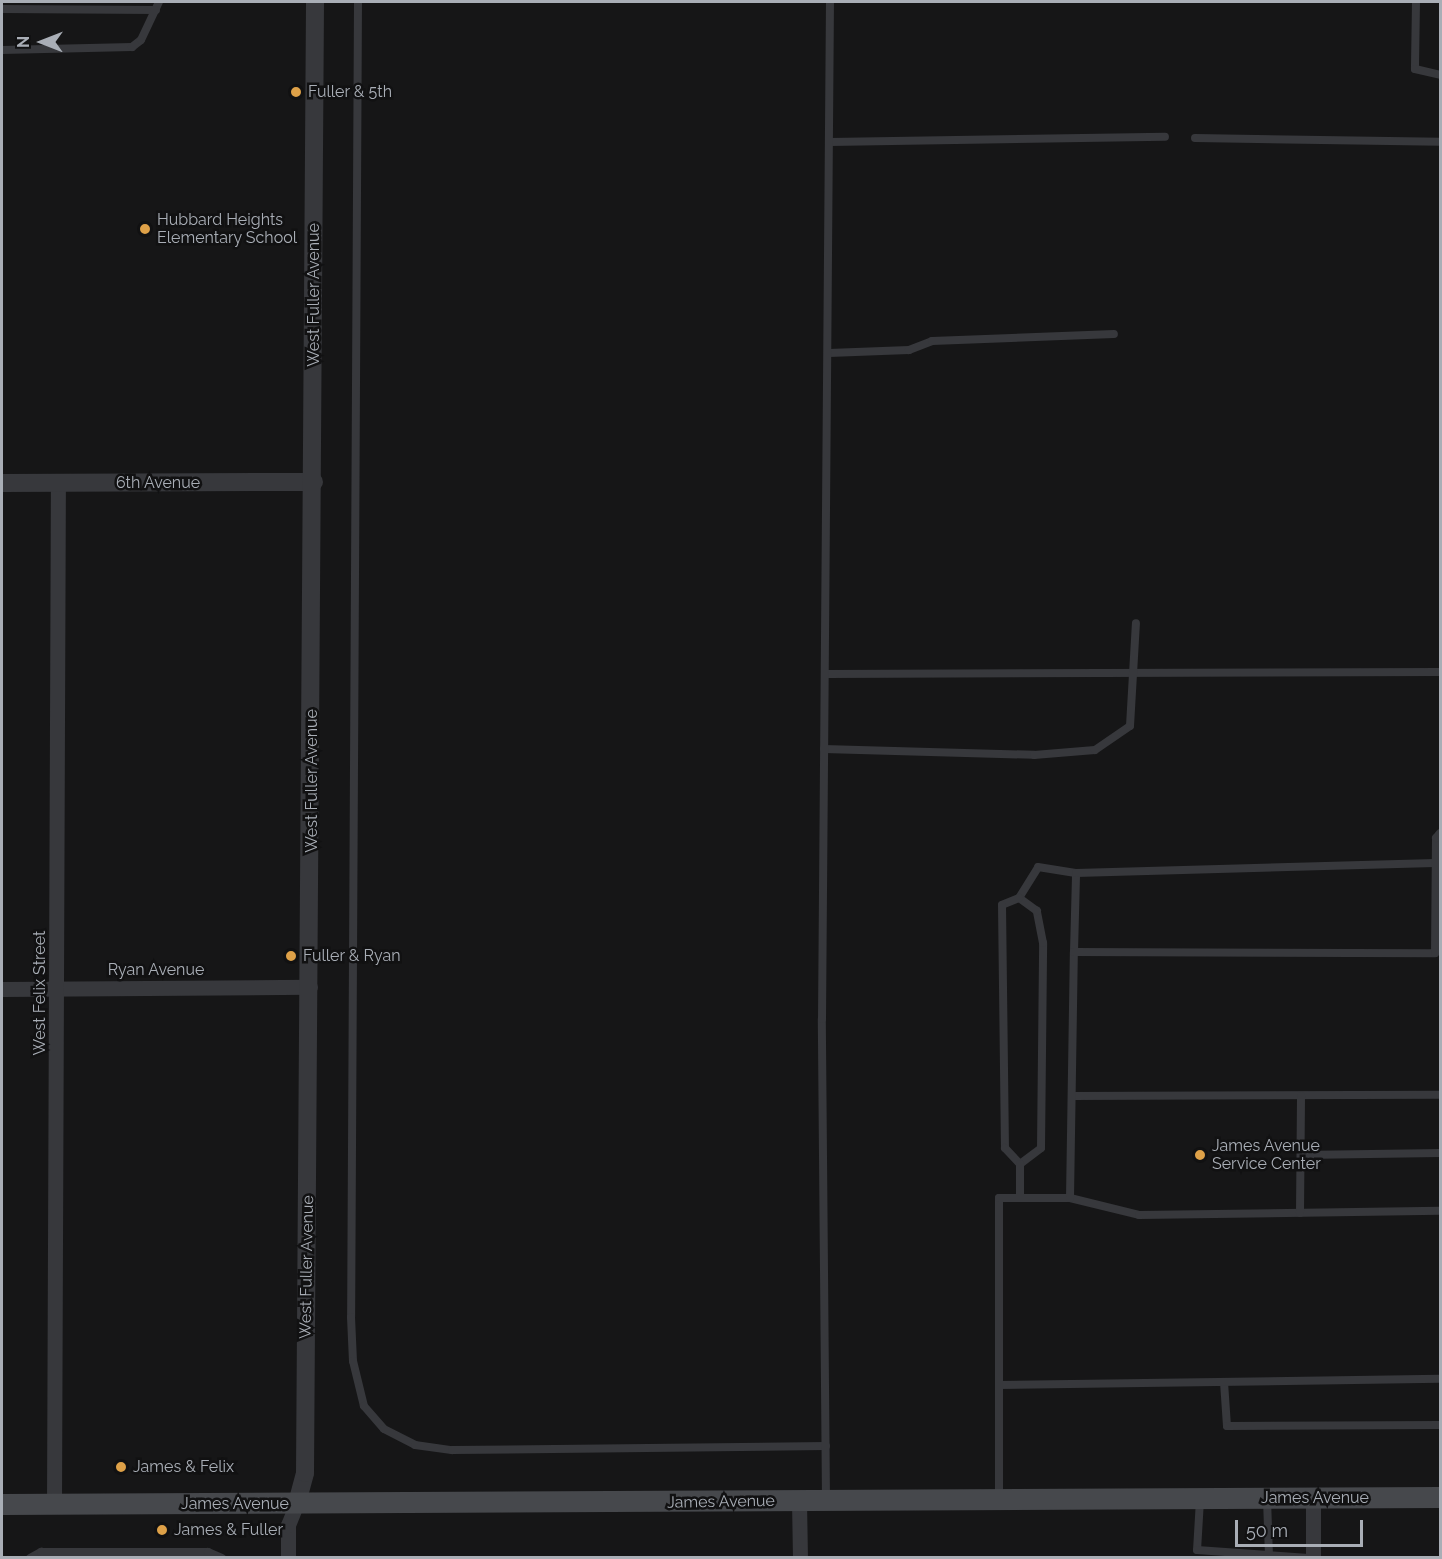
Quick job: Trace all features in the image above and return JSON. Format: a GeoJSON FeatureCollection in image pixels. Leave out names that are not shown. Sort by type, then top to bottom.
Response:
{"type":"FeatureCollection","features":[{"type":"Feature","properties":{"kind":"main road","name":"James Avenue"},"geometry":{"type":"LineString","coordinates":[[2,1504],[1440,1497]]}},
{"type":"Feature","properties":{"kind":"street","name":"West Fuller Avenue"},"geometry":{"type":"LineString","coordinates":[[288,1557],[288,1525],[305,1473],[314,482],[315,2]]}},
{"type":"Feature","properties":{"kind":"street","name":"6th Avenue"},"geometry":{"type":"LineString","coordinates":[[2,483],[314,482]]}},
{"type":"Feature","properties":{"kind":"street","name":"West Felix Street"},"geometry":{"type":"LineString","coordinates":[[54,1504],[58,988],[58,483]]}},
{"type":"Feature","properties":{"kind":"street","name":"Ryan Avenue"},"geometry":{"type":"LineString","coordinates":[[2,989],[310,987]]}},
{"type":"Feature","properties":{"kind":"street"},"geometry":{"type":"LineString","coordinates":[[1311,1557],[1313,1498]]}},
{"type":"Feature","properties":{"kind":"street"},"geometry":{"type":"LineString","coordinates":[[799,1501],[800,1557]]}},
{"type":"Feature","properties":{"kind":"lane"},"geometry":{"type":"LineString","coordinates":[[2,50],[122,50],[141,40],[159,2]]}},
{"type":"Feature","properties":{"kind":"lane"},"geometry":{"type":"LineString","coordinates":[[358,2],[351,1317],[353,1361],[364,1406],[384,1429],[415,1445],[452,1450],[826,1446]]}},
{"type":"Feature","properties":{"kind":"lane"},"geometry":{"type":"LineString","coordinates":[[826,1501],[822,1019],[824,749],[827,674],[830,2]]}},
{"type":"Feature","properties":{"kind":"lane"},"geometry":{"type":"LineString","coordinates":[[1416,2],[1415,69],[1440,75]]}},
{"type":"Feature","properties":{"kind":"lane"},"geometry":{"type":"LineString","coordinates":[[2,9],[156,10]]}},
{"type":"Feature","properties":{"kind":"lane"},"geometry":{"type":"LineString","coordinates":[[830,142],[1165,136]]}},
{"type":"Feature","properties":{"kind":"lane"},"geometry":{"type":"LineString","coordinates":[[1195,138],[1440,142]]}},
{"type":"Feature","properties":{"kind":"lane"},"geometry":{"type":"LineString","coordinates":[[829,353],[909,350],[932,341],[1114,334]]}},
{"type":"Feature","properties":{"kind":"lane"},"geometry":{"type":"LineString","coordinates":[[824,749],[1034,755],[1095,750],[1130,726],[1136,673],[1136,623]]}},
{"type":"Feature","properties":{"kind":"lane"},"geometry":{"type":"LineString","coordinates":[[827,674],[1440,672]]}},
{"type":"Feature","properties":{"kind":"lane"},"geometry":{"type":"LineString","coordinates":[[1074,952],[1435,953],[1436,838],[1440,833]]}},
{"type":"Feature","properties":{"kind":"lane"},"geometry":{"type":"LineString","coordinates":[[1020,1198],[1020,1164],[1005,1148],[1002,905],[1019,898],[1038,867],[1076,873],[1435,863]]}},
{"type":"Feature","properties":{"kind":"lane"},"geometry":{"type":"LineString","coordinates":[[1070,1198],[1076,873]]}},
{"type":"Feature","properties":{"kind":"lane"},"geometry":{"type":"LineString","coordinates":[[1019,898],[1037,910],[1042,943],[1041,1148],[1020,1164]]}},
{"type":"Feature","properties":{"kind":"lane"},"geometry":{"type":"LineString","coordinates":[[1072,1096],[1440,1095]]}},
{"type":"Feature","properties":{"kind":"lane"},"geometry":{"type":"LineString","coordinates":[[1300,1213],[1301,1096]]}},
{"type":"Feature","properties":{"kind":"lane"},"geometry":{"type":"LineString","coordinates":[[1301,1155],[1440,1153]]}},
{"type":"Feature","properties":{"kind":"lane"},"geometry":{"type":"LineString","coordinates":[[999,1500],[999,1198],[1070,1198],[1139,1215],[1440,1211]]}},
{"type":"Feature","properties":{"kind":"lane"},"geometry":{"type":"LineString","coordinates":[[999,1385],[1440,1379]]}},
{"type":"Feature","properties":{"kind":"lane"},"geometry":{"type":"LineString","coordinates":[[1224,1382],[1227,1426],[1440,1425]]}},
{"type":"Feature","properties":{"kind":"lane"},"geometry":{"type":"LineString","coordinates":[[1200,1498],[1197,1550],[1311,1557]]}},
{"type":"Feature","properties":{"kind":"lane"},"geometry":{"type":"LineString","coordinates":[[1267,1498],[1269,1555]]}},
{"type":"Feature","properties":{"kind":"lane"},"geometry":{"type":"LineString","coordinates":[[30,1557],[41,1552],[208,1552],[222,1557]]}},
{"type":"Feature","properties":{"kind":"place","name":"Fuller & 5th"},"geometry":{"type":"Point","coordinates":[296,92]}},
{"type":"Feature","properties":{"kind":"place","name":"Hubbard Heights Elementary School"},"geometry":{"type":"Point","coordinates":[145,229]}},
{"type":"Feature","properties":{"kind":"place","name":"Fuller & Ryan"},"geometry":{"type":"Point","coordinates":[291,956]}},
{"type":"Feature","properties":{"kind":"place","name":"James Avenue Service Center"},"geometry":{"type":"Point","coordinates":[1200,1155]}},
{"type":"Feature","properties":{"kind":"place","name":"James & Felix"},"geometry":{"type":"Point","coordinates":[121,1467]}},
{"type":"Feature","properties":{"kind":"place","name":"James & Fuller"},"geometry":{"type":"Point","coordinates":[162,1530]}}]}
